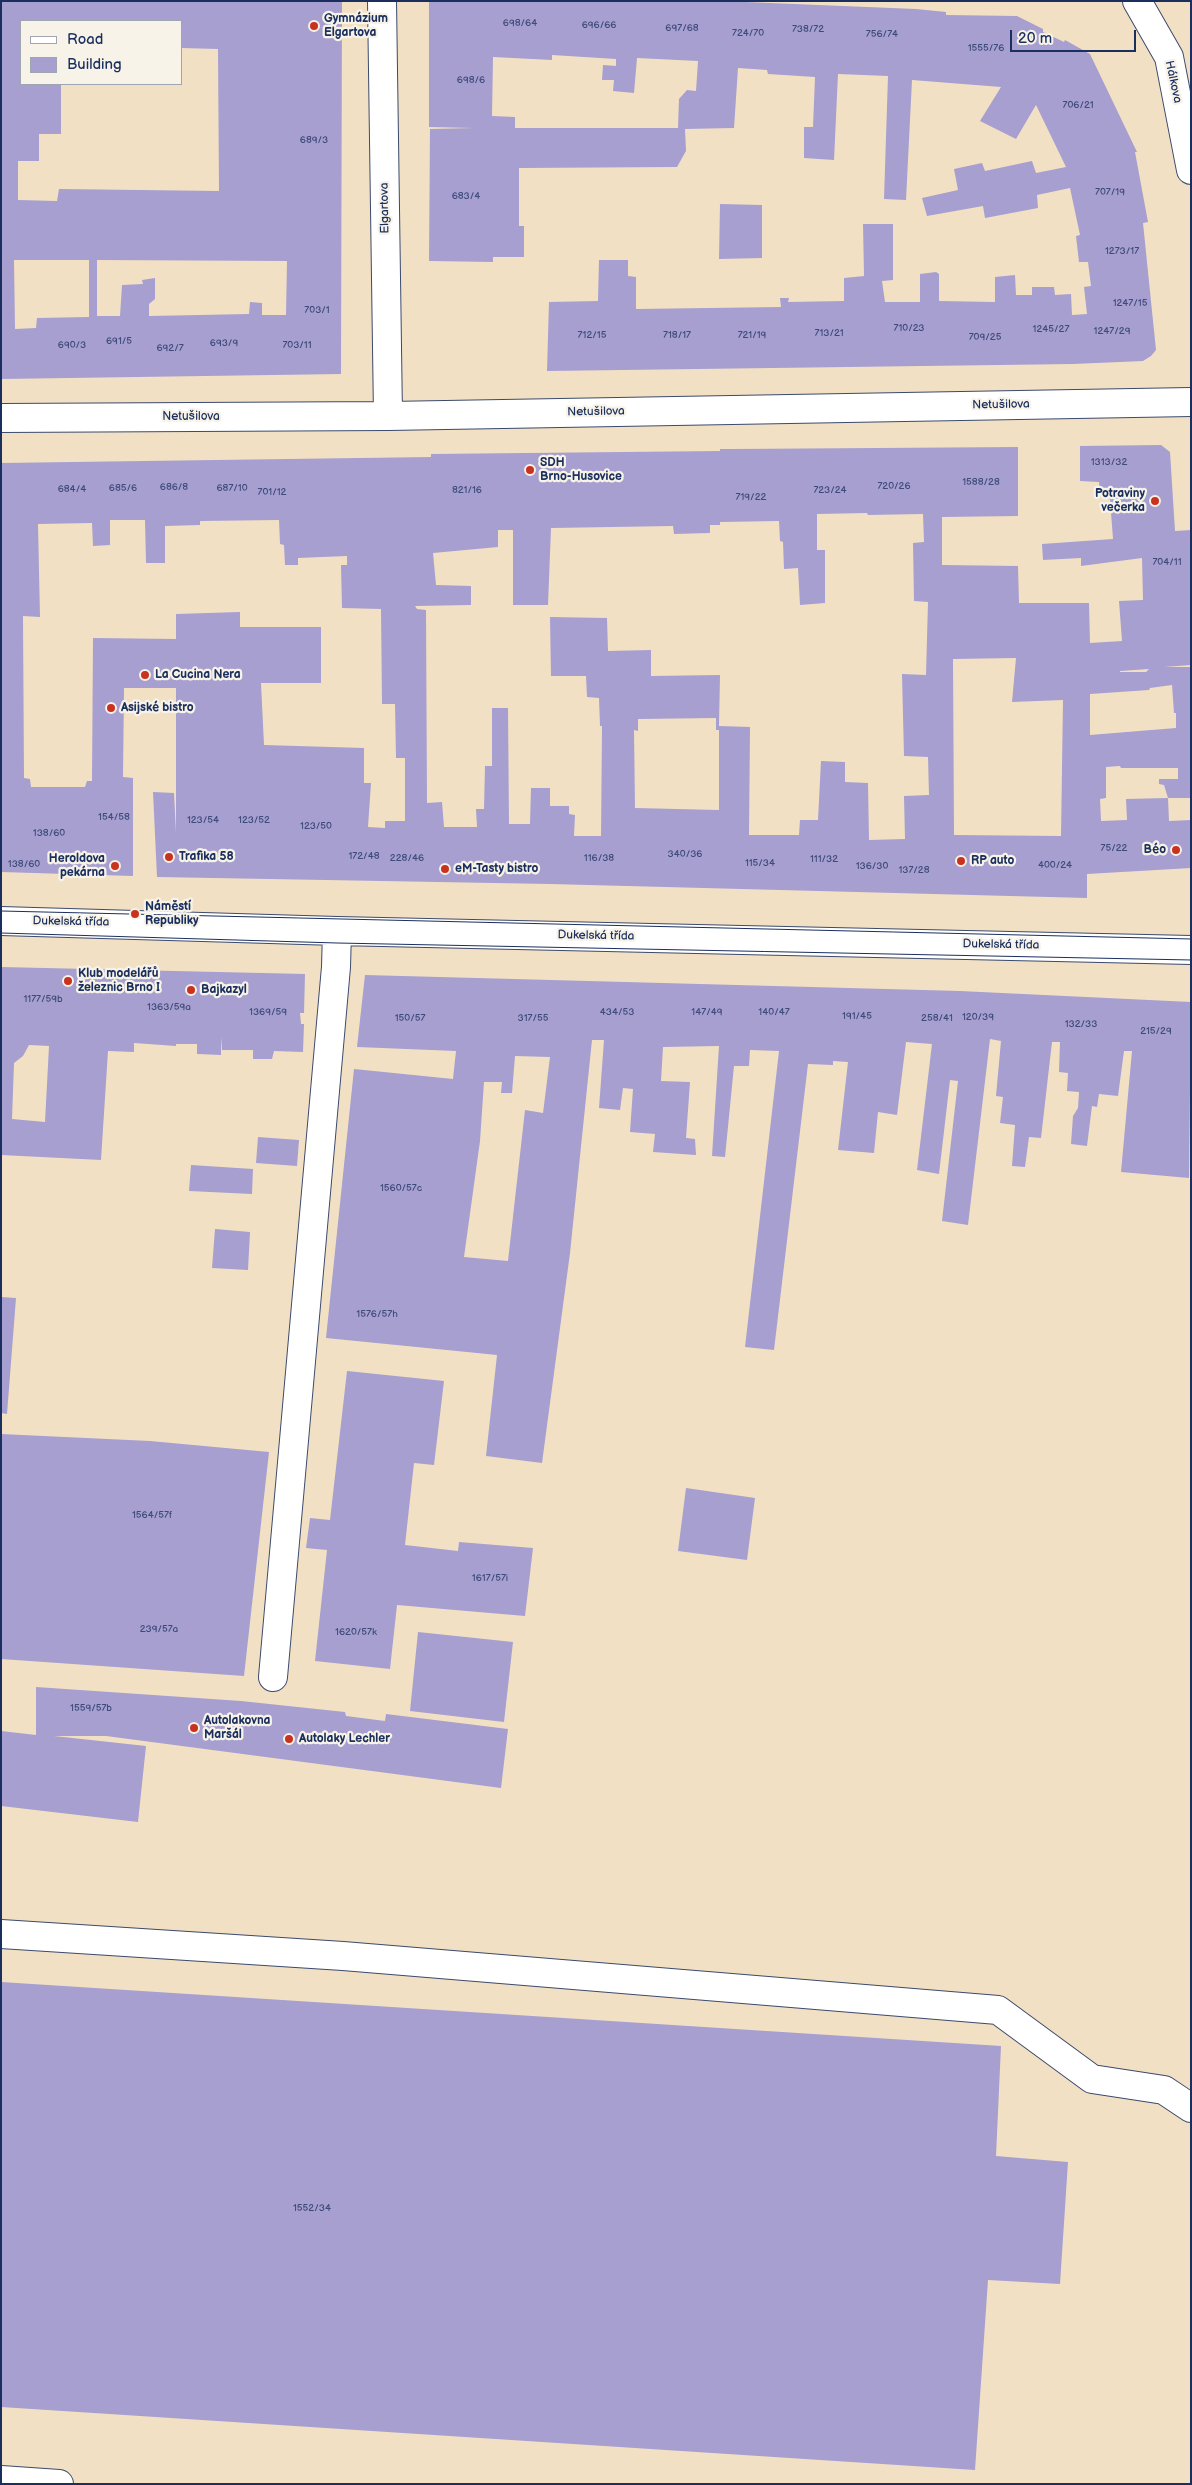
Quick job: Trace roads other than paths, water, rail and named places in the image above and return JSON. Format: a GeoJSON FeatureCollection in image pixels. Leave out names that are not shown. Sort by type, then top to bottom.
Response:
{"type":"FeatureCollection","features":[{"type":"Feature","properties":{"kind":"street","name":"Elgartova"},"geometry":{"type":"LineString","coordinates":[[382,1],[388,416]]}},
{"type":"Feature","properties":{"kind":"street","name":"Hálkova"},"geometry":{"type":"LineString","coordinates":[[1137,1],[1169,57],[1191,170]]}},
{"type":"Feature","properties":{"kind":"street","name":"Netušilova"},"geometry":{"type":"LineString","coordinates":[[1,418],[388,416],[1191,402]]}},
{"type":"Feature","properties":{"kind":"street","name":"Dukelská třída"},"geometry":{"type":"LineString","coordinates":[[1,921],[337,931],[1191,950]]}},
{"type":"Feature","properties":{"kind":"street"},"geometry":{"type":"LineString","coordinates":[[273,1677],[336,967],[337,931]]}},
{"type":"Feature","properties":{"kind":"street"},"geometry":{"type":"LineString","coordinates":[[1,1934],[343,1956],[998,2010],[1092,2079],[1164,2090],[1191,2108]]}},
{"type":"Feature","properties":{"kind":"street"},"geometry":{"type":"LineString","coordinates":[[1,2480],[60,2484]]}},
{"type":"Feature","properties":{"kind":"tram line"},"geometry":{"type":"LineString","coordinates":[[1,911],[1191,939]]}},
{"type":"Feature","properties":{"kind":"tram line"},"geometry":{"type":"LineString","coordinates":[[1,933],[337,943],[1191,960]]}},
{"type":"Feature","properties":{"kind":"place","name":"Gymnázium Elgartova"},"geometry":{"type":"Point","coordinates":[314,26]}},
{"type":"Feature","properties":{"kind":"place","name":"SDH Brno-Husovice"},"geometry":{"type":"Point","coordinates":[530,470]}},
{"type":"Feature","properties":{"kind":"place","name":"Potraviny večerka"},"geometry":{"type":"Point","coordinates":[1155,501]}},
{"type":"Feature","properties":{"kind":"place","name":"La Cucina Nera"},"geometry":{"type":"Point","coordinates":[145,675]}},
{"type":"Feature","properties":{"kind":"place","name":"Asijské bistro"},"geometry":{"type":"Point","coordinates":[111,708]}},
{"type":"Feature","properties":{"kind":"place","name":"Béo"},"geometry":{"type":"Point","coordinates":[1176,850]}},
{"type":"Feature","properties":{"kind":"place","name":"Trafika 58"},"geometry":{"type":"Point","coordinates":[169,857]}},
{"type":"Feature","properties":{"kind":"place","name":"RP auto"},"geometry":{"type":"Point","coordinates":[961,861]}},
{"type":"Feature","properties":{"kind":"place","name":"Heroldova pekárna"},"geometry":{"type":"Point","coordinates":[115,866]}},
{"type":"Feature","properties":{"kind":"place","name":"eM-Tasty bistro"},"geometry":{"type":"Point","coordinates":[445,869]}},
{"type":"Feature","properties":{"kind":"place","name":"Náměstí Republiky"},"geometry":{"type":"Point","coordinates":[135,914]}},
{"type":"Feature","properties":{"kind":"place","name":"Klub modelářů železnic Brno I"},"geometry":{"type":"Point","coordinates":[68,981]}},
{"type":"Feature","properties":{"kind":"place","name":"Bajkazyl"},"geometry":{"type":"Point","coordinates":[191,990]}},
{"type":"Feature","properties":{"kind":"place","name":"Autolakovna Maršál"},"geometry":{"type":"Point","coordinates":[194,1728]}},
{"type":"Feature","properties":{"kind":"place","name":"Autolaky Lechler"},"geometry":{"type":"Point","coordinates":[289,1739]}}]}
